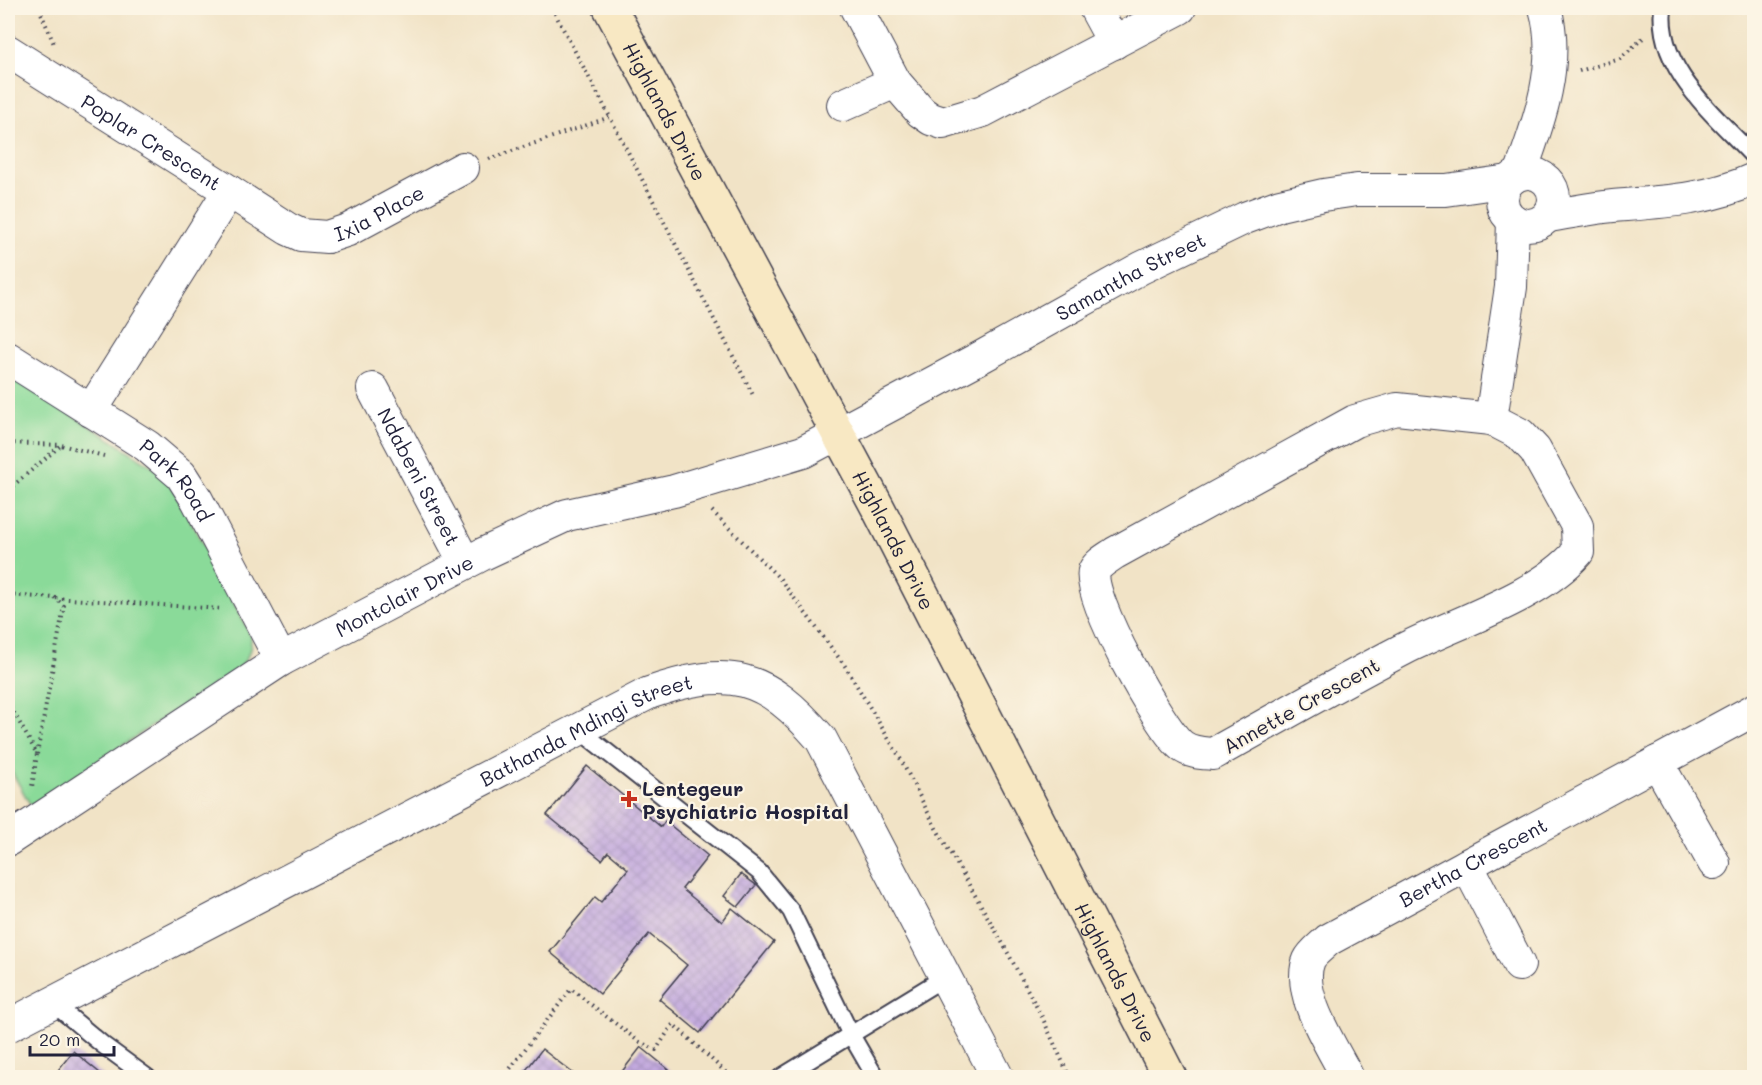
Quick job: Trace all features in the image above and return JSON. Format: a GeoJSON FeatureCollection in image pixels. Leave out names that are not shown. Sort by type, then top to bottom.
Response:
{"type":"FeatureCollection","features":[{"type":"Feature","properties":{"kind":"main road","name":"Highlands Drive"},"geometry":{"type":"LineString","coordinates":[[610,8],[839,434],[1170,1077]]}},
{"type":"Feature","properties":{"kind":"street"},"geometry":{"type":"LineString","coordinates":[[856,8],[895,82],[930,119],[943,123],[960,120],[983,111],[1180,8]]}},
{"type":"Feature","properties":{"kind":"street"},"geometry":{"type":"LineString","coordinates":[[1095,8],[1114,43]]}},
{"type":"Feature","properties":{"kind":"street"},"geometry":{"type":"LineString","coordinates":[[1491,419],[1511,287],[1551,58],[1550,23],[1545,8]]}},
{"type":"Feature","properties":{"kind":"street","name":"Poplar Crescent"},"geometry":{"type":"LineString","coordinates":[[8,51],[229,191],[91,411]]}},
{"type":"Feature","properties":{"kind":"street"},"geometry":{"type":"LineString","coordinates":[[843,105],[895,82]]}},
{"type":"Feature","properties":{"kind":"street","name":"Ixia Place"},"geometry":{"type":"LineString","coordinates":[[229,191],[288,229],[301,235],[327,237],[348,230],[463,168]]}},
{"type":"Feature","properties":{"kind":"street","name":"Samantha Street"},"geometry":{"type":"LineString","coordinates":[[839,434],[1141,268],[1245,218],[1323,195],[1357,190],[1446,190],[1612,206],[1674,202],[1733,189],[1755,179]]}},
{"type":"Feature","properties":{"kind":"street","name":"Park Road"},"geometry":{"type":"LineString","coordinates":[[8,358],[147,446],[173,467],[189,487],[281,660]]}},
{"type":"Feature","properties":{"kind":"street","name":"Ndabeni Street"},"geometry":{"type":"LineString","coordinates":[[374,388],[465,563]]}},
{"type":"Feature","properties":{"kind":"street","name":"Annette Crescent"},"geometry":{"type":"LineString","coordinates":[[1397,409],[1491,419],[1520,434],[1535,450],[1577,526],[1578,552],[1570,561],[1530,588],[1405,649],[1213,754],[1198,753],[1182,746],[1165,729],[1096,597],[1093,588],[1094,572],[1101,562],[1221,492],[1355,421],[1397,409]]}},
{"type":"Feature","properties":{"kind":"street","name":"Montclair Drive"},"geometry":{"type":"LineString","coordinates":[[8,840],[281,660],[465,563],[567,515],[674,491],[794,455],[839,434]]}},
{"type":"Feature","properties":{"kind":"street","name":"Bathanda Mdingi Street"},"geometry":{"type":"LineString","coordinates":[[8,1026],[649,693],[684,681],[713,678],[748,681],[770,691],[795,708],[821,739],[998,1077]]}},
{"type":"Feature","properties":{"kind":"street","name":"Bertha Crescent"},"geometry":{"type":"LineString","coordinates":[[1348,1077],[1309,998],[1305,976],[1309,958],[1328,940],[1755,710]]}},
{"type":"Feature","properties":{"kind":"street"},"geometry":{"type":"LineString","coordinates":[[1657,762],[1714,863]]}},
{"type":"Feature","properties":{"kind":"street"},"geometry":{"type":"LineString","coordinates":[[1467,866],[1519,965]]}},
{"type":"Feature","properties":{"kind":"lane"},"geometry":{"type":"LineString","coordinates":[[1662,15],[1669,54],[1694,93],[1755,157]]}},
{"type":"Feature","properties":{"kind":"lane"},"geometry":{"type":"LineString","coordinates":[[578,729],[759,872],[791,911],[850,1033],[876,1077]]}},
{"type":"Feature","properties":{"kind":"lane"},"geometry":{"type":"LineString","coordinates":[[780,1077],[945,977]]}},
{"type":"Feature","properties":{"kind":"lane"},"geometry":{"type":"LineString","coordinates":[[53,1003],[103,1045],[148,1077]]}},
{"type":"Feature","properties":{"kind":"path"},"geometry":{"type":"LineString","coordinates":[[552,8],[754,397]]}},
{"type":"Feature","properties":{"kind":"path"},"geometry":{"type":"LineString","coordinates":[[1551,58],[1573,72],[1620,59],[1662,15]]}},
{"type":"Feature","properties":{"kind":"path"},"geometry":{"type":"LineString","coordinates":[[463,168],[610,117]]}},
{"type":"Feature","properties":{"kind":"path"},"geometry":{"type":"LineString","coordinates":[[8,443],[61,445],[114,458],[147,446]]}},
{"type":"Feature","properties":{"kind":"path"},"geometry":{"type":"LineString","coordinates":[[8,490],[61,445]]}},
{"type":"Feature","properties":{"kind":"path"},"geometry":{"type":"LineString","coordinates":[[674,491],[707,506],[780,579],[845,666],[899,756],[936,828],[1006,950],[1071,1077]]}},
{"type":"Feature","properties":{"kind":"path"},"geometry":{"type":"LineString","coordinates":[[8,595],[227,609],[248,598]]}},
{"type":"Feature","properties":{"kind":"path"},"geometry":{"type":"LineString","coordinates":[[44,816],[30,799],[64,606],[54,597]]}},
{"type":"Feature","properties":{"kind":"path"},"geometry":{"type":"LineString","coordinates":[[8,702],[37,754]]}},
{"type":"Feature","properties":{"kind":"path"},"geometry":{"type":"LineString","coordinates":[[503,1077],[572,989],[638,1041],[656,1050],[674,1024],[732,1077]]}},
{"type":"Feature","properties":{"kind":"green space"},"geometry":{"type":"Polygon","coordinates":[[[8,374],[154,467],[172,485],[251,636],[249,654],[238,669],[31,806],[8,765],[8,374]]]}},
{"type":"Feature","properties":{"kind":"building"},"geometry":{"type":"Polygon","coordinates":[[[587,766],[661,827],[665,821],[708,856],[682,889],[722,922],[732,908],[774,942],[700,1033],[659,999],[687,965],[649,934],[600,994],[550,952],[595,897],[601,902],[628,869],[608,852],[602,860],[547,815],[587,766]]]}},
{"type":"Feature","properties":{"kind":"building"},"geometry":{"type":"Polygon","coordinates":[[[741,874],[756,885],[738,907],[724,896],[741,874]]]}},
{"type":"Feature","properties":{"kind":"building"},"geometry":{"type":"Polygon","coordinates":[[[641,1047],[679,1078],[617,1078],[641,1047]]]}},
{"type":"Feature","properties":{"kind":"building"},"geometry":{"type":"Polygon","coordinates":[[[542,1049],[579,1078],[520,1078],[542,1049]]]}},
{"type":"Feature","properties":{"kind":"building"},"geometry":{"type":"Polygon","coordinates":[[[73,1051],[106,1078],[52,1078],[73,1051]]]}},
{"type":"Feature","properties":{"kind":"place","name":"Lentegeur Psychiatric Hospital"},"geometry":{"type":"Point","coordinates":[629,799]}}]}
